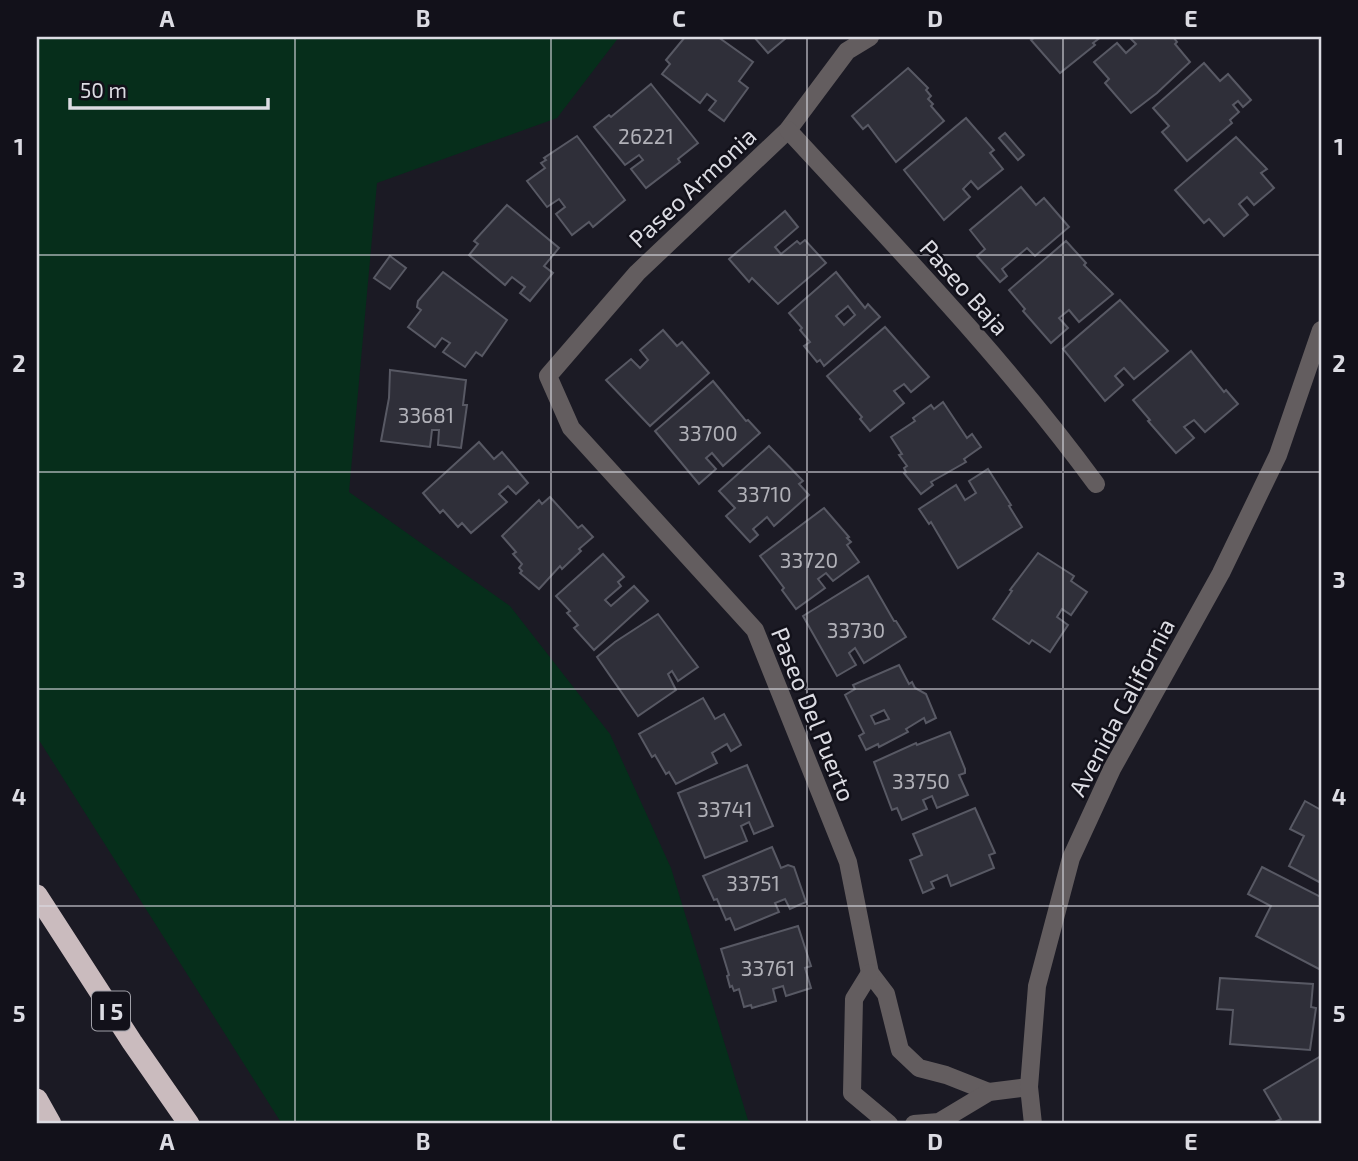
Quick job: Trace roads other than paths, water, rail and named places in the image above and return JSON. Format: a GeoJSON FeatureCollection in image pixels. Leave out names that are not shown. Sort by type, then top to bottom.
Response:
{"type":"FeatureCollection","features":[{"type":"Feature","properties":{"kind":"highway","name":"I 5"},"geometry":{"type":"LineString","coordinates":[[37,895],[132,1042],[189,1124]]}},
{"type":"Feature","properties":{"kind":"highway"},"geometry":{"type":"LineString","coordinates":[[37,1099],[51,1124]]}},
{"type":"Feature","properties":{"kind":"street","name":"Paseo Armonia"},"geometry":{"type":"LineString","coordinates":[[548,376],[637,273],[788,130],[847,51],[870,37]]}},
{"type":"Feature","properties":{"kind":"street","name":"Paseo Baja"},"geometry":{"type":"LineString","coordinates":[[788,130],[983,343],[1051,422],[1096,484]]}},
{"type":"Feature","properties":{"kind":"street","name":"Avenida California"},"geometry":{"type":"LineString","coordinates":[[1033,1124],[1029,1087],[1037,986],[1071,858],[1112,769],[1222,573],[1278,455],[1321,330]]}},
{"type":"Feature","properties":{"kind":"street","name":"Paseo Del Puerto"},"geometry":{"type":"LineString","coordinates":[[548,376],[571,428],[755,630],[848,862],[870,972],[886,994],[900,1050],[919,1068],[946,1074],[989,1092]]}},
{"type":"Feature","properties":{"kind":"street"},"geometry":{"type":"LineString","coordinates":[[870,972],[854,999],[852,1093],[889,1124]]}},
{"type":"Feature","properties":{"kind":"street","name":"Paseo Del Puerto"},"geometry":{"type":"LineString","coordinates":[[914,1124],[939,1122],[989,1092],[1029,1087]]}}]}
